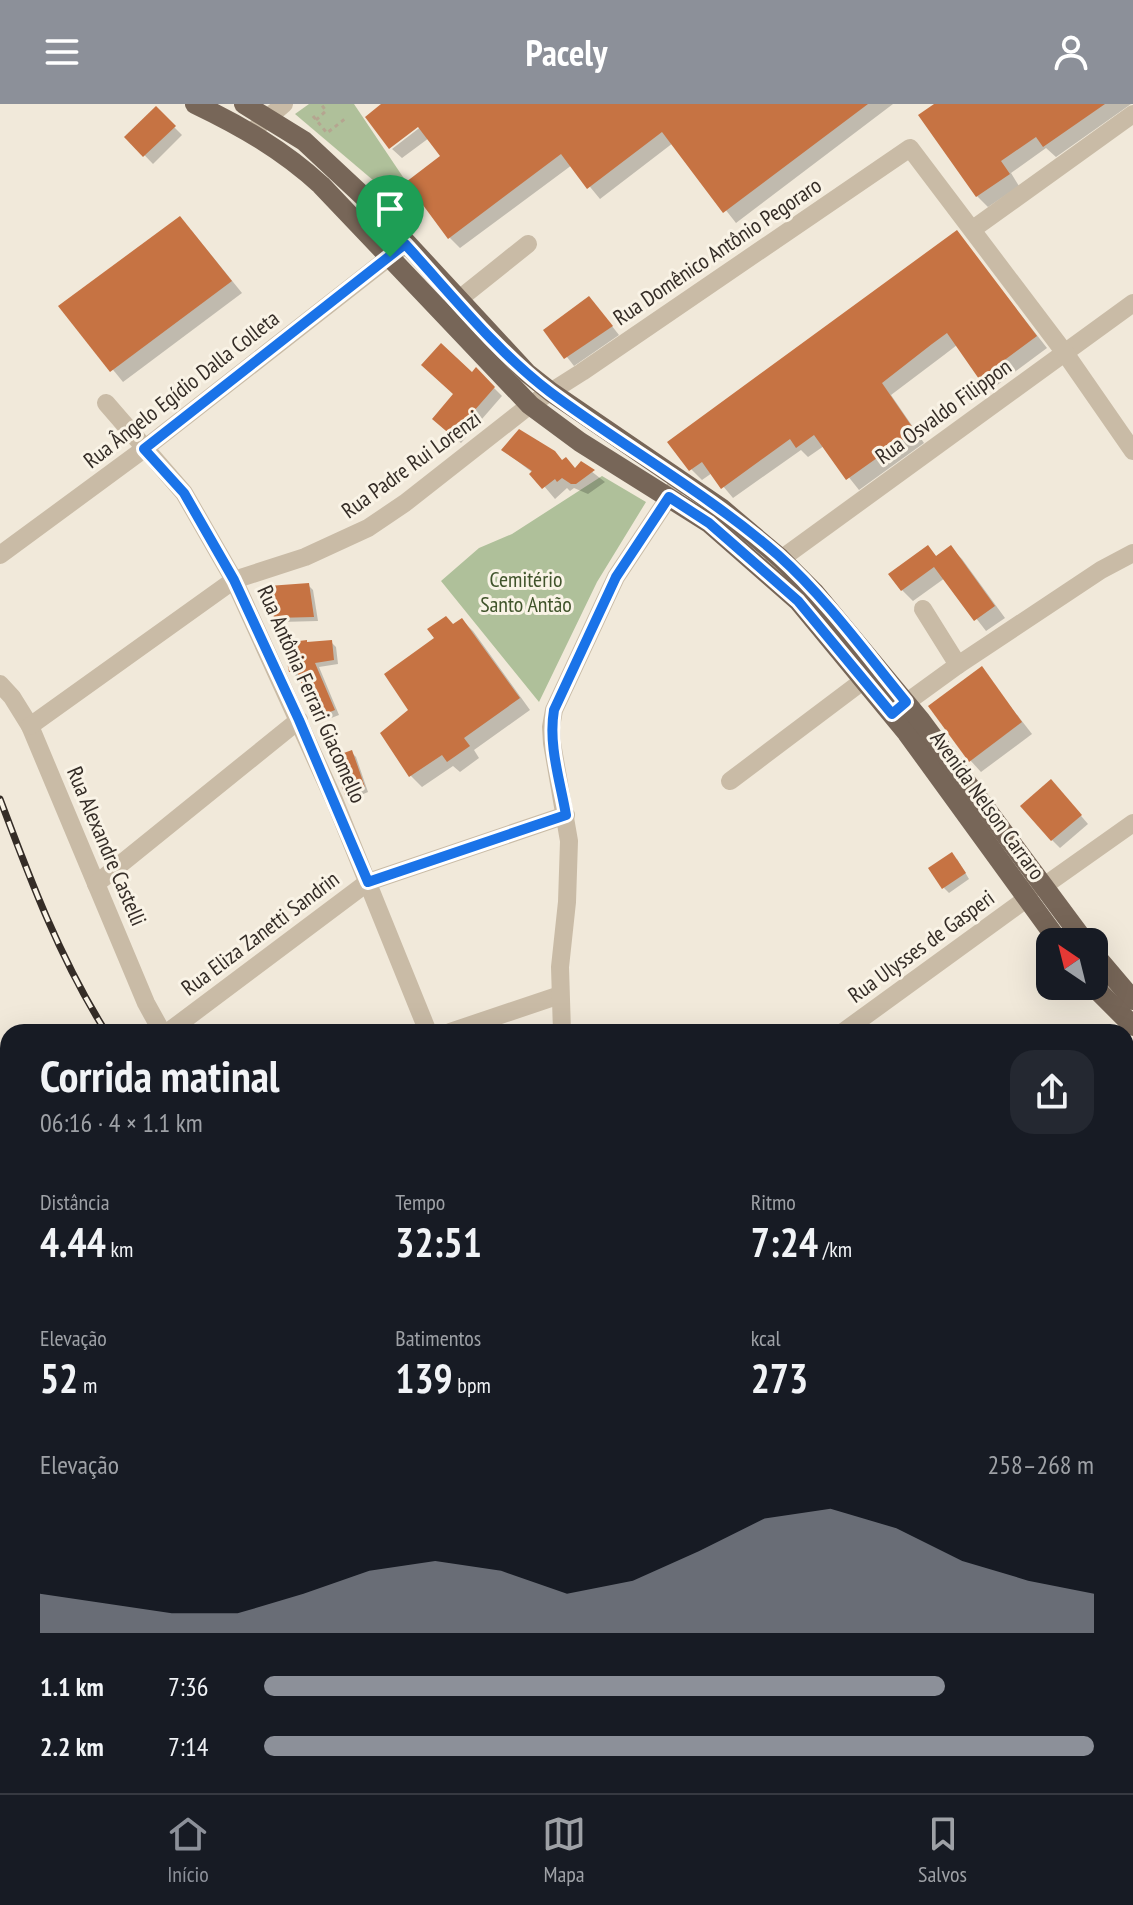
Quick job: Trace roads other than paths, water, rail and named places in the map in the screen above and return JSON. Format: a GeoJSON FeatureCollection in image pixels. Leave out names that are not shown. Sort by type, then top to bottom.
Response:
{"type":"FeatureCollection","features":[{"type":"Feature","properties":{"kind":"main road","name":"Avenida Nelson Carraro"},"geometry":{"type":"LineString","coordinates":[[195,104],[327,176]]}},
{"type":"Feature","properties":{"kind":"main road","name":"Avenida Nelson Carraro"},"geometry":{"type":"LineString","coordinates":[[244,104],[275,110],[304,141],[327,176],[450,306],[530,405],[580,442],[669,497],[715,516]]}},
{"type":"Feature","properties":{"kind":"main road","name":"Avenida Nelson Carraro"},"geometry":{"type":"LineString","coordinates":[[450,306],[551,392],[681,479],[715,516],[772,564],[844,641],[1075,928]]}},
{"type":"Feature","properties":{"kind":"main road","name":"Avenida Nelson Carraro"},"geometry":{"type":"LineString","coordinates":[[844,641],[864,680],[899,708]]}},
{"type":"Feature","properties":{"kind":"main road","name":"Avenida Nelson Carraro"},"geometry":{"type":"LineString","coordinates":[[914,727],[1048,928]]}},
{"type":"Feature","properties":{"kind":"main road"},"geometry":{"type":"LineString","coordinates":[[1108,971],[1133,1000]]}},
{"type":"Feature","properties":{"kind":"main road"},"geometry":{"type":"LineString","coordinates":[[1107,1000],[1131,1024]]}},
{"type":"Feature","properties":{"kind":"street"},"geometry":{"type":"LineString","coordinates":[[251,132],[275,110]]}},
{"type":"Feature","properties":{"kind":"street"},"geometry":{"type":"LineString","coordinates":[[1133,114],[973,229],[1133,451]]}},
{"type":"Feature","properties":{"kind":"street","name":"Rua Domênico Antônio Pegoraro"},"geometry":{"type":"LineString","coordinates":[[530,405],[910,148],[973,229]]}},
{"type":"Feature","properties":{"kind":"street"},"geometry":{"type":"LineString","coordinates":[[450,306],[528,244]]}},
{"type":"Feature","properties":{"kind":"street","name":"Rua Ângelo Egídio Dalla Colleta"},"geometry":{"type":"LineString","coordinates":[[0,555],[144,449],[397,251]]}},
{"type":"Feature","properties":{"kind":"street","name":"Rua Osvaldo Filippon"},"geometry":{"type":"LineString","coordinates":[[772,564],[1133,303]]}},
{"type":"Feature","properties":{"kind":"street","name":"Rua Antônia Ferrari Giacomello"},"geometry":{"type":"LineString","coordinates":[[106,403],[184,493],[234,580],[299,720],[425,1024]]}},
{"type":"Feature","properties":{"kind":"street","name":"Rua Padre Rui Lorenzi"},"geometry":{"type":"LineString","coordinates":[[30,726],[234,580],[305,557],[368,528],[426,487],[530,405]]}},
{"type":"Feature","properties":{"kind":"street"},"geometry":{"type":"LineString","coordinates":[[562,1024],[560,995],[569,841],[552,743],[554,710],[616,577],[681,479]]}},
{"type":"Feature","properties":{"kind":"street"},"geometry":{"type":"LineString","coordinates":[[899,708],[1101,570],[1133,553]]}},
{"type":"Feature","properties":{"kind":"street"},"geometry":{"type":"LineString","coordinates":[[923,609],[958,665]]}},
{"type":"Feature","properties":{"kind":"street"},"geometry":{"type":"LineString","coordinates":[[730,781],[864,680]]}},
{"type":"Feature","properties":{"kind":"street","name":"Rua Alexandre Castelli"},"geometry":{"type":"LineString","coordinates":[[0,684],[30,726],[146,1003],[160,1024]]}},
{"type":"Feature","properties":{"kind":"street"},"geometry":{"type":"LineString","coordinates":[[96,884],[299,720]]}},
{"type":"Feature","properties":{"kind":"street","name":"Rua Eliza Zanetti Sandrin"},"geometry":{"type":"LineString","coordinates":[[176,1024],[368,882],[566,815]]}},
{"type":"Feature","properties":{"kind":"street","name":"Rua Ulysses de Gasperi"},"geometry":{"type":"LineString","coordinates":[[854,1024],[1026,899],[1033,885],[1044,886],[1133,823]]}},
{"type":"Feature","properties":{"kind":"street"},"geometry":{"type":"LineString","coordinates":[[474,1024],[560,995]]}},
{"type":"Feature","properties":{"kind":"railway"},"geometry":{"type":"LineString","coordinates":[[0,799],[60,947],[101,1024]]}},
{"type":"Feature","properties":{"kind":"park label","name":"Cemitério Santo Antão"},"geometry":{"type":"Point","coordinates":[526,592]}}]}
